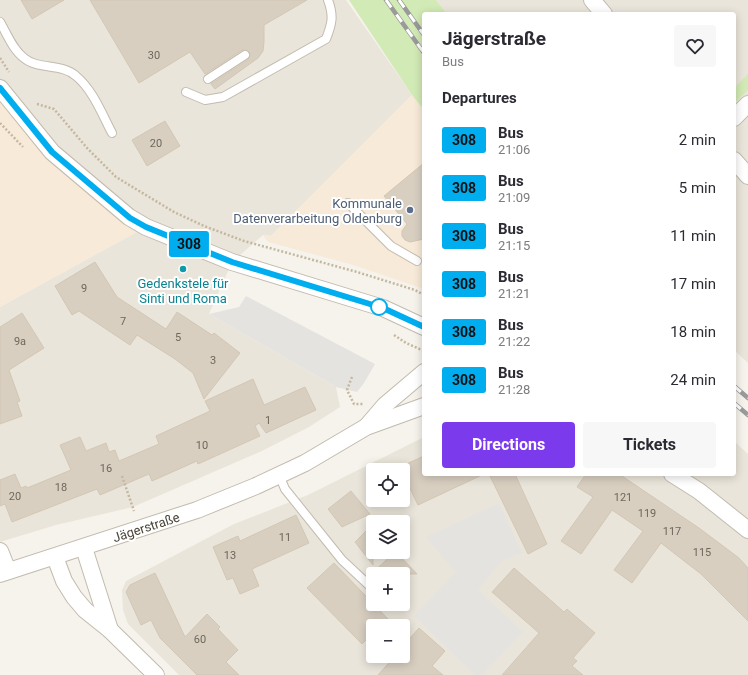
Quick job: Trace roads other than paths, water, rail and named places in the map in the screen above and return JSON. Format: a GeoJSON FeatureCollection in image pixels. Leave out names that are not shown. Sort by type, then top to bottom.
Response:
{"type":"FeatureCollection","features":[{"type":"Feature","properties":{"kind":"street"},"geometry":{"type":"LineString","coordinates":[[592,0],[602,12]]}},
{"type":"Feature","properties":{"kind":"street"},"geometry":{"type":"LineString","coordinates":[[0,88],[52,152],[130,218],[146,227],[232,262],[383,308],[422,326]]}},
{"type":"Feature","properties":{"kind":"street"},"geometry":{"type":"LineString","coordinates":[[736,116],[748,104]]}},
{"type":"Feature","properties":{"kind":"street"},"geometry":{"type":"LineString","coordinates":[[736,162],[748,176]]}},
{"type":"Feature","properties":{"kind":"street","name":"Jägerstraße"},"geometry":{"type":"LineString","coordinates":[[366,427],[385,405],[422,374]]}},
{"type":"Feature","properties":{"kind":"street","name":"Jägerstraße"},"geometry":{"type":"LineString","coordinates":[[0,551],[4,573],[197,510],[305,463],[366,427],[422,407]]}},
{"type":"Feature","properties":{"kind":"street"},"geometry":{"type":"LineString","coordinates":[[675,476],[699,491],[748,530]]}},
{"type":"Feature","properties":{"kind":"street"},"geometry":{"type":"LineString","coordinates":[[84,548],[110,630]]}},
{"type":"Feature","properties":{"kind":"street"},"geometry":{"type":"LineString","coordinates":[[55,557],[64,581],[74,597],[156,675]]}},
{"type":"Feature","properties":{"kind":"lane"},"geometry":{"type":"LineString","coordinates":[[186,92],[205,100],[224,97],[326,40],[332,25],[332,12],[328,0]]}},
{"type":"Feature","properties":{"kind":"lane"},"geometry":{"type":"LineString","coordinates":[[0,22],[17,50],[25,59],[59,68],[75,75],[88,89],[112,133]]}},
{"type":"Feature","properties":{"kind":"lane"},"geometry":{"type":"LineString","coordinates":[[208,79],[245,55]]}},
{"type":"Feature","properties":{"kind":"lane"},"geometry":{"type":"LineString","coordinates":[[348,203],[391,246],[417,261]]}},
{"type":"Feature","properties":{"kind":"lane"},"geometry":{"type":"LineString","coordinates":[[279,475],[285,489],[342,560],[366,582]]}},
{"type":"Feature","properties":{"kind":"railway"},"geometry":{"type":"LineString","coordinates":[[386,0],[422,50]]}},
{"type":"Feature","properties":{"kind":"railway"},"geometry":{"type":"LineString","coordinates":[[399,0],[422,32]]}},
{"type":"Feature","properties":{"kind":"railway"},"geometry":{"type":"LineString","coordinates":[[736,388],[748,398]]}},
{"type":"Feature","properties":{"kind":"railway"},"geometry":{"type":"LineString","coordinates":[[736,405],[748,415]]}},
{"type":"Feature","properties":{"kind":"place","name":"Kommunale Datenverarbeitung Oldenburg"},"geometry":{"type":"Point","coordinates":[410,210]}},
{"type":"Feature","properties":{"kind":"place","name":"Gedenkstele für Sinti und Roma"},"geometry":{"type":"Point","coordinates":[183,269]}}]}
